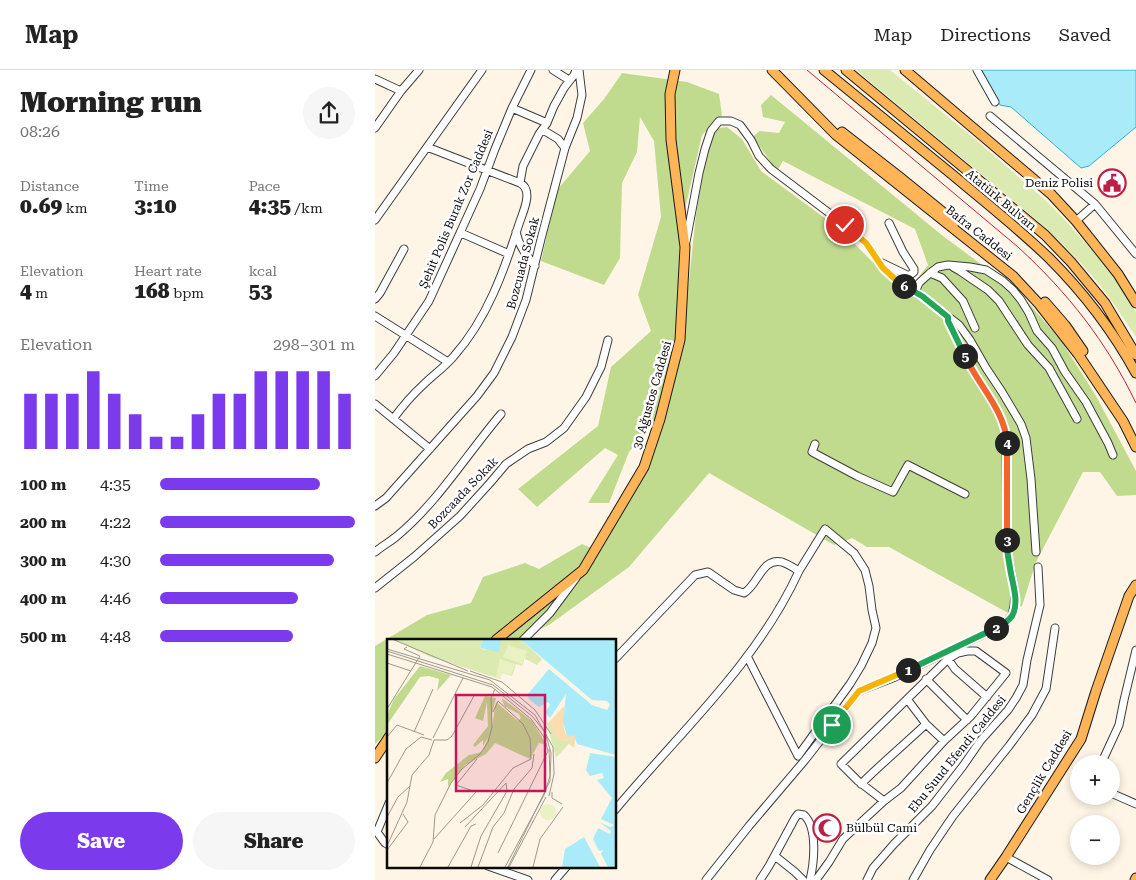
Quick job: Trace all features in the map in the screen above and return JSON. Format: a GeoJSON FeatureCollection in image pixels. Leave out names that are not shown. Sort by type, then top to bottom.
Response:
{"type":"FeatureCollection","features":[{"type":"Feature","properties":{"kind":"main road","name":"30 Ağustos Caddesi"},"geometry":{"type":"LineString","coordinates":[[497,639],[583,570],[644,467],[660,419],[681,340],[685,247],[671,140],[670,94],[675,70]]}},
{"type":"Feature","properties":{"kind":"main road","name":"Bafra Caddesi"},"geometry":{"type":"LineString","coordinates":[[772,70],[836,135],[1013,276],[1039,304],[1078,354],[1123,421],[1136,447]]}},
{"type":"Feature","properties":{"kind":"main road","name":"Bafra Caddesi"},"geometry":{"type":"LineString","coordinates":[[777,70],[842,133],[901,178],[1018,273],[1065,325],[1119,404],[1136,436]]}},
{"type":"Feature","properties":{"kind":"main road","name":"Atatürk Bulvarı"},"geometry":{"type":"LineString","coordinates":[[824,70],[1002,217],[1049,259],[1077,288],[1102,320],[1136,373]]}},
{"type":"Feature","properties":{"kind":"main road","name":"Atatürk Bulvarı"},"geometry":{"type":"LineString","coordinates":[[846,70],[1045,235],[1071,262],[1105,303],[1136,355]]}},
{"type":"Feature","properties":{"kind":"main road"},"geometry":{"type":"LineString","coordinates":[[905,70],[1051,194],[1076,221],[1118,274],[1136,303]]}},
{"type":"Feature","properties":{"kind":"main road","name":"Gençlik Caddesi"},"geometry":{"type":"LineString","coordinates":[[997,880],[1081,739],[1129,596],[1136,585]]}},
{"type":"Feature","properties":{"kind":"main road","name":"Gençlik Caddesi"},"geometry":{"type":"LineString","coordinates":[[989,880],[1009,858],[1085,739],[1117,639],[1131,600],[1136,592]]}},
{"type":"Feature","properties":{"kind":"main road"},"geometry":{"type":"LineString","coordinates":[[375,758],[387,740]]}},
{"type":"Feature","properties":{"kind":"street"},"geometry":{"type":"LineString","coordinates":[[375,128],[419,70]]}},
{"type":"Feature","properties":{"kind":"street"},"geometry":{"type":"LineString","coordinates":[[375,220],[482,70]]}},
{"type":"Feature","properties":{"kind":"street","name":"Şehit Polis Burak Zor Caddesi"},"geometry":{"type":"LineString","coordinates":[[375,376],[406,336],[429,301],[461,233],[512,108],[531,70]]}},
{"type":"Feature","properties":{"kind":"street"},"geometry":{"type":"LineString","coordinates":[[553,70],[569,80]]}},
{"type":"Feature","properties":{"kind":"street"},"geometry":{"type":"LineString","coordinates":[[519,183],[523,166],[539,134],[547,123],[554,106],[569,80],[577,70]]}},
{"type":"Feature","properties":{"kind":"street","name":"Bozcuada Sokak"},"geometry":{"type":"LineString","coordinates":[[375,506],[386,498],[477,396],[494,373],[512,338],[526,300],[565,148],[577,118],[582,95],[577,70]]}},
{"type":"Feature","properties":{"kind":"street"},"geometry":{"type":"LineString","coordinates":[[977,70],[995,102]]}},
{"type":"Feature","properties":{"kind":"street"},"geometry":{"type":"LineString","coordinates":[[375,79],[401,92]]}},
{"type":"Feature","properties":{"kind":"street"},"geometry":{"type":"LineString","coordinates":[[512,108],[547,123]]}},
{"type":"Feature","properties":{"kind":"street"},"geometry":{"type":"LineString","coordinates":[[990,116],[1095,204],[1136,254]]}},
{"type":"Feature","properties":{"kind":"street"},"geometry":{"type":"LineString","coordinates":[[685,247],[699,173],[711,132],[719,121],[731,121],[740,125],[751,140],[759,156],[771,170],[845,225],[866,243],[895,279],[922,296],[959,325],[970,340],[1021,424],[1026,438],[1037,552]]}},
{"type":"Feature","properties":{"kind":"street"},"geometry":{"type":"LineString","coordinates":[[543,130],[558,139],[565,148]]}},
{"type":"Feature","properties":{"kind":"street"},"geometry":{"type":"LineString","coordinates":[[393,419],[415,393],[454,357],[480,320],[497,286],[527,197],[527,190],[519,183],[427,147]]}},
{"type":"Feature","properties":{"kind":"street"},"geometry":{"type":"LineString","coordinates":[[1076,221],[1095,204]]}},
{"type":"Feature","properties":{"kind":"street"},"geometry":{"type":"LineString","coordinates":[[880,262],[907,275],[913,272],[914,268],[903,252],[889,223]]}},
{"type":"Feature","properties":{"kind":"street"},"geometry":{"type":"LineString","coordinates":[[516,232],[518,243],[535,266]]}},
{"type":"Feature","properties":{"kind":"street"},"geometry":{"type":"LineString","coordinates":[[461,233],[509,254]]}},
{"type":"Feature","properties":{"kind":"street"},"geometry":{"type":"LineString","coordinates":[[375,299],[404,248]]}},
{"type":"Feature","properties":{"kind":"street"},"geometry":{"type":"LineString","coordinates":[[915,292],[919,283],[930,273],[938,267],[948,265],[986,270],[1003,281],[1013,290],[1029,313],[1037,331],[1052,348],[1065,372],[1086,402],[1113,455]]}},
{"type":"Feature","properties":{"kind":"street"},"geometry":{"type":"LineString","coordinates":[[948,265],[988,290],[999,301],[1028,345],[1049,368],[1077,419]]}},
{"type":"Feature","properties":{"kind":"street"},"geometry":{"type":"LineString","coordinates":[[930,273],[942,278],[963,302],[975,328]]}},
{"type":"Feature","properties":{"kind":"street"},"geometry":{"type":"LineString","coordinates":[[375,316],[448,362]]}},
{"type":"Feature","properties":{"kind":"street"},"geometry":{"type":"LineString","coordinates":[[706,880],[859,691],[895,677],[1005,624],[1012,615],[1015,606],[1015,592],[1007,551],[1007,435],[997,410],[969,366],[948,321],[948,317]]}},
{"type":"Feature","properties":{"kind":"street","name":"Bozcaada Sokak"},"geometry":{"type":"LineString","coordinates":[[375,588],[414,557],[460,516],[506,464],[528,448],[545,442],[564,428],[586,397],[598,374],[608,340]]}},
{"type":"Feature","properties":{"kind":"street"},"geometry":{"type":"LineString","coordinates":[[375,404],[430,449]]}},
{"type":"Feature","properties":{"kind":"street"},"geometry":{"type":"LineString","coordinates":[[375,552],[397,536],[421,513],[501,414]]}},
{"type":"Feature","properties":{"kind":"street"},"geometry":{"type":"LineString","coordinates":[[815,444],[812,452],[857,476],[893,492],[908,465],[965,494]]}},
{"type":"Feature","properties":{"kind":"street"},"geometry":{"type":"LineString","coordinates":[[616,809],[717,694],[747,656],[766,630],[790,591],[799,571],[825,529],[854,553],[865,570],[876,628],[872,643],[861,666],[798,756],[747,656]]}},
{"type":"Feature","properties":{"kind":"street"},"geometry":{"type":"LineString","coordinates":[[616,658],[695,575],[708,572],[734,590],[744,593],[749,590],[766,566],[771,563],[781,562],[799,571]]}},
{"type":"Feature","properties":{"kind":"street","name":"Ebu Suud Efendi Caddesi"},"geometry":{"type":"LineString","coordinates":[[867,880],[873,868],[932,806],[981,740],[1017,698],[1023,685],[1040,605],[1038,567]]}},
{"type":"Feature","properties":{"kind":"street"},"geometry":{"type":"LineString","coordinates":[[524,639],[550,613],[583,570]]}},
{"type":"Feature","properties":{"kind":"street"},"geometry":{"type":"LineString","coordinates":[[913,880],[953,816],[1032,715],[1046,689],[1051,666],[1055,628]]}},
{"type":"Feature","properties":{"kind":"street"},"geometry":{"type":"LineString","coordinates":[[816,880],[843,839],[901,788],[944,741],[967,720],[1007,674],[976,650],[958,653],[948,659],[841,764],[861,784],[885,802]]}},
{"type":"Feature","properties":{"kind":"street"},"geometry":{"type":"LineString","coordinates":[[1105,755],[1119,725],[1136,650]]}},
{"type":"Feature","properties":{"kind":"street"},"geometry":{"type":"LineString","coordinates":[[948,659],[955,669],[987,697]]}},
{"type":"Feature","properties":{"kind":"street"},"geometry":{"type":"LineString","coordinates":[[926,679],[967,720]]}},
{"type":"Feature","properties":{"kind":"street"},"geometry":{"type":"LineString","coordinates":[[907,699],[926,724],[944,741]]}},
{"type":"Feature","properties":{"kind":"street"},"geometry":{"type":"LineString","coordinates":[[861,784],[926,724]]}},
{"type":"Feature","properties":{"kind":"street"},"geometry":{"type":"LineString","coordinates":[[1120,796],[1135,802]]}},
{"type":"Feature","properties":{"kind":"street"},"geometry":{"type":"LineString","coordinates":[[387,808],[376,832],[387,844]]}},
{"type":"Feature","properties":{"kind":"street"},"geometry":{"type":"LineString","coordinates":[[760,880],[798,814],[804,815],[809,822],[814,846],[814,865],[811,880]]}},
{"type":"Feature","properties":{"kind":"street"},"geometry":{"type":"LineString","coordinates":[[775,856],[803,880]]}},
{"type":"Feature","properties":{"kind":"street"},"geometry":{"type":"LineString","coordinates":[[1009,858],[1047,880]]}},
{"type":"Feature","properties":{"kind":"street"},"geometry":{"type":"LineString","coordinates":[[494,868],[528,880]]}},
{"type":"Feature","properties":{"kind":"street"},"geometry":{"type":"LineString","coordinates":[[555,880],[565,868]]}},
{"type":"Feature","properties":{"kind":"green space"},"geometry":{"type":"Polygon","coordinates":[[[856,70],[890,70],[975,139],[1044,199],[1097,256],[1117,282],[1136,312],[1136,337],[1098,283],[1045,227],[856,70]]]}},
{"type":"Feature","properties":{"kind":"green space"},"geometry":{"type":"Polygon","coordinates":[[[622,73],[687,82],[719,94],[722,115],[702,135],[680,231],[676,337],[658,416],[629,452],[609,503],[588,503],[618,455],[605,448],[537,507],[518,489],[598,426],[611,367],[651,331],[638,295],[661,217],[654,141],[640,117],[637,152],[622,183],[620,258],[604,285],[541,261],[557,190],[590,151],[583,123],[604,99],[622,73]]]}},
{"type":"Feature","properties":{"kind":"green space"},"geometry":{"type":"Polygon","coordinates":[[[771,95],[943,236],[1020,293],[1062,342],[1096,396],[1136,471],[1136,495],[1117,496],[1100,472],[1083,472],[1036,562],[1022,606],[1008,613],[889,547],[867,547],[852,538],[834,545],[709,473],[629,567],[549,625],[517,639],[387,639],[387,732],[375,744],[375,646],[427,615],[471,603],[483,577],[525,563],[539,569],[582,544],[596,550],[648,467],[683,337],[696,215],[705,156],[713,135],[718,128],[727,127],[742,139],[761,171],[841,230],[905,295],[928,265],[915,229],[783,161],[777,171],[753,137],[759,131],[779,133],[785,122],[763,117],[761,105],[771,95]]]}},
{"type":"Feature","properties":{"kind":"water"},"geometry":{"type":"Polygon","coordinates":[[[980,70],[1136,70],[1136,127],[1089,166],[1081,168],[1011,107],[1000,105],[980,70]]]}},
{"type":"Feature","properties":{"kind":"tram line"},"geometry":{"type":"LineString","coordinates":[[807,70],[1036,264],[1085,319],[1112,359],[1136,403]]}},
{"type":"Feature","properties":{"kind":"place","name":"Deniz Polisi"},"geometry":{"type":"Point","coordinates":[1112,183]}},
{"type":"Feature","properties":{"kind":"place","name":"Bülbül Cami"},"geometry":{"type":"Point","coordinates":[827,828]}},
{"type":"Feature","properties":{"kind":"route"},"geometry":{"type":"LineString","coordinates":[[832,725],[859,691],[895,677],[1005,624],[1012,615],[1015,606],[1015,592],[1007,551],[1007,435],[1004,424],[969,366],[948,321],[948,317],[922,296],[895,279],[883,268],[866,243],[845,225]]}}]}
